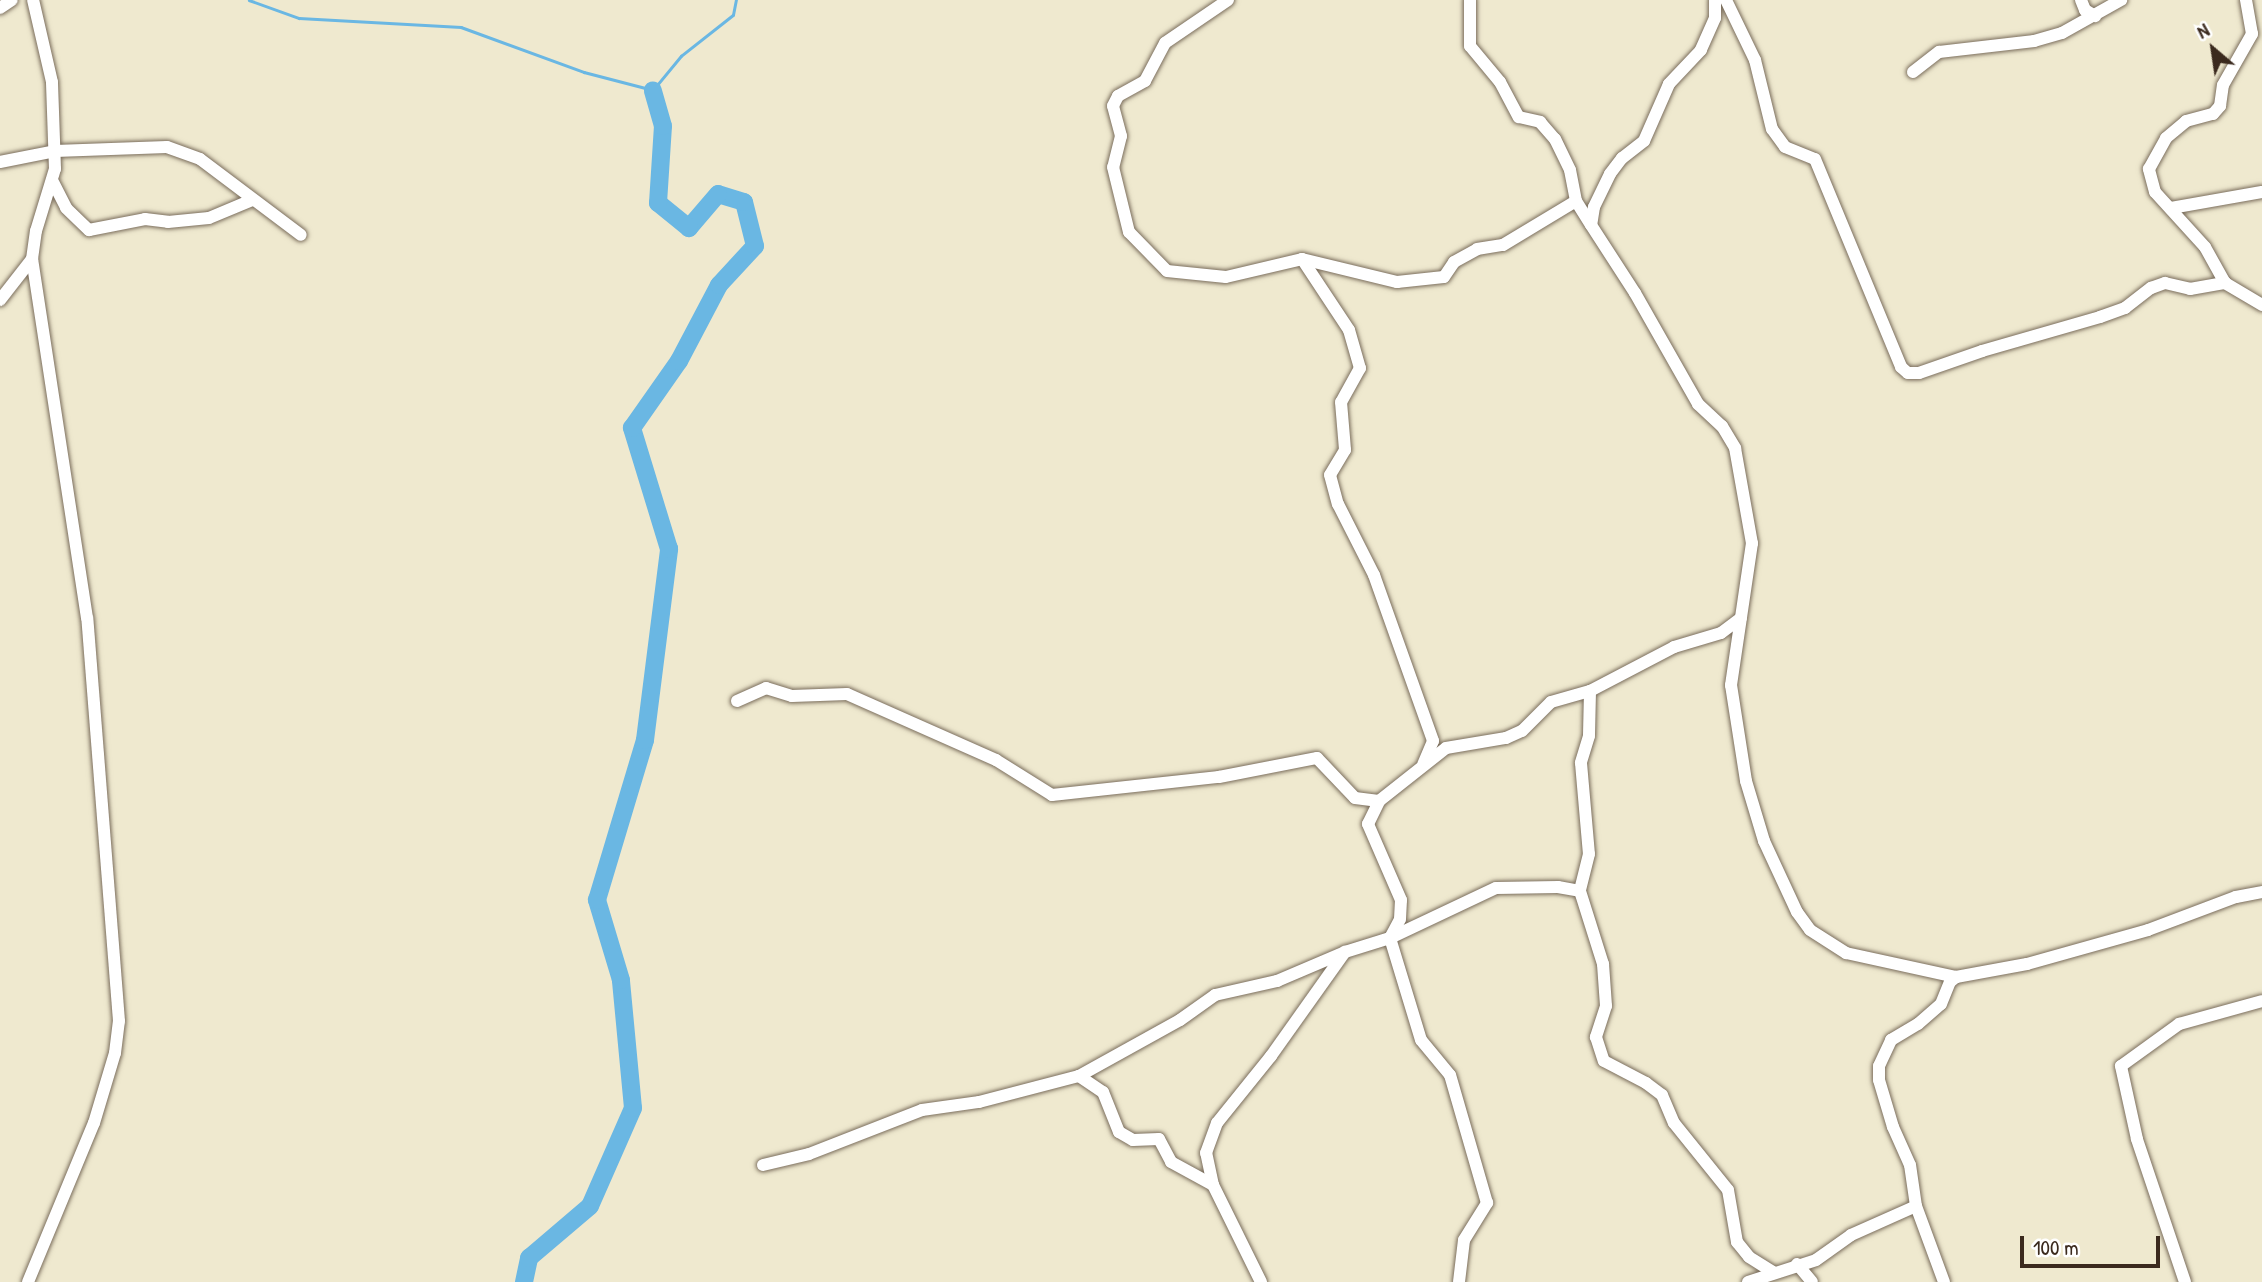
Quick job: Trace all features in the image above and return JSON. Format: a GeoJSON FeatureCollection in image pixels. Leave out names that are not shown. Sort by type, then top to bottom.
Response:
{"type":"FeatureCollection","features":[{"type":"Feature","properties":{"kind":"street"},"geometry":{"type":"LineString","coordinates":[[0,8],[12,0]]}},
{"type":"Feature","properties":{"kind":"street"},"geometry":{"type":"LineString","coordinates":[[28,1282],[100,1105],[115,1053],[119,1021],[88,618],[32,259],[36,231],[53,182],[55,151],[52,82],[33,0]]}},
{"type":"Feature","properties":{"kind":"street"},"geometry":{"type":"LineString","coordinates":[[1228,0],[1166,44],[1145,81],[1118,96],[1112,106],[1121,136],[1113,167],[1129,232],[1167,271],[1226,277],[1302,259],[1397,282],[1444,277],[1454,262],[1477,249],[1503,245],[1576,201]]}},
{"type":"Feature","properties":{"kind":"street"},"geometry":{"type":"LineString","coordinates":[[1470,0],[1470,46],[1500,82],[1518,117],[1541,122],[1555,139],[1570,170],[1576,201],[1635,293],[1698,404],[1722,426],[1735,448],[1752,543],[1731,685],[1746,781],[1764,841],[1797,912],[1810,930],[1846,953],[1956,977],[2028,964],[2148,930],[2236,897],[2262,892]]}},
{"type":"Feature","properties":{"kind":"street"},"geometry":{"type":"LineString","coordinates":[[1591,225],[1594,207],[1604,193],[1610,174],[1622,158],[1644,141],[1669,84],[1701,50],[1715,18],[1715,0]]}},
{"type":"Feature","properties":{"kind":"street"},"geometry":{"type":"LineString","coordinates":[[1726,0],[1755,60],[1772,129],[1785,147],[1815,159],[1901,367],[1908,373],[1919,373],[2100,317],[2124,308],[2151,288],[2165,283],[2190,289],[2225,283]]}},
{"type":"Feature","properties":{"kind":"street"},"geometry":{"type":"LineString","coordinates":[[2081,0],[2085,10],[2095,16]]}},
{"type":"Feature","properties":{"kind":"street"},"geometry":{"type":"LineString","coordinates":[[1913,72],[1939,52],[2034,41],[2062,33],[2121,0]]}},
{"type":"Feature","properties":{"kind":"street"},"geometry":{"type":"LineString","coordinates":[[2246,0],[2252,34],[2223,85],[2220,106],[2213,114],[2186,121],[2166,138],[2149,169],[2155,192],[2205,247],[2225,283],[2262,305]]}},
{"type":"Feature","properties":{"kind":"street"},"geometry":{"type":"LineString","coordinates":[[0,162],[55,151],[167,147],[201,159],[301,235]]}},
{"type":"Feature","properties":{"kind":"street"},"geometry":{"type":"LineString","coordinates":[[53,182],[66,208],[89,230],[145,219],[168,222],[209,218],[252,200]]}},
{"type":"Feature","properties":{"kind":"street"},"geometry":{"type":"LineString","coordinates":[[2171,208],[2262,192]]}},
{"type":"Feature","properties":{"kind":"street"},"geometry":{"type":"LineString","coordinates":[[0,300],[32,259]]}},
{"type":"Feature","properties":{"kind":"street"},"geometry":{"type":"LineString","coordinates":[[1302,259],[1349,330],[1360,368],[1341,402],[1345,450],[1330,475],[1338,504],[1374,575],[1433,741],[1422,769]]}},
{"type":"Feature","properties":{"kind":"street"},"geometry":{"type":"LineString","coordinates":[[1459,1282],[1464,1240],[1487,1203],[1450,1075],[1421,1040],[1390,938],[1400,919],[1401,901],[1368,824],[1379,801],[1446,748],[1506,738],[1522,731],[1551,702],[1590,691],[1674,647],[1721,633],[1741,618]]}},
{"type":"Feature","properties":{"kind":"street"},"geometry":{"type":"LineString","coordinates":[[737,701],[766,688],[792,696],[847,694],[996,760],[1052,795],[1219,777],[1317,758],[1355,798],[1379,801]]}},
{"type":"Feature","properties":{"kind":"street"},"geometry":{"type":"LineString","coordinates":[[1590,691],[1589,736],[1581,763],[1589,854],[1580,891],[1603,964],[1606,1006],[1596,1037],[1604,1061],[1646,1083],[1662,1095],[1674,1123],[1728,1190],[1737,1242],[1749,1257],[1773,1272]]}},
{"type":"Feature","properties":{"kind":"street"},"geometry":{"type":"LineString","coordinates":[[763,1164],[809,1154],[922,1110],[979,1102],[1079,1076],[1180,1020],[1215,995],[1277,981],[1345,952],[1390,938],[1496,888],[1558,887],[1580,891]]}},
{"type":"Feature","properties":{"kind":"street"},"geometry":{"type":"LineString","coordinates":[[1261,1282],[1213,1185],[1206,1153],[1217,1123],[1271,1056],[1345,952]]}},
{"type":"Feature","properties":{"kind":"street"},"geometry":{"type":"LineString","coordinates":[[1944,1282],[1916,1206],[1910,1165],[1879,1080],[1879,1066],[1891,1040],[1918,1024],[1941,1004],[1950,982],[1956,977]]}},
{"type":"Feature","properties":{"kind":"street"},"geometry":{"type":"LineString","coordinates":[[2185,1282],[2137,1139],[2121,1066],[2179,1024],[2262,1001]]}},
{"type":"Feature","properties":{"kind":"street"},"geometry":{"type":"LineString","coordinates":[[1079,1076],[1103,1092],[1119,1132],[1133,1140],[1159,1139],[1171,1162],[1213,1185]]}},
{"type":"Feature","properties":{"kind":"street"},"geometry":{"type":"LineString","coordinates":[[1748,1282],[1816,1260],[1851,1235],[1916,1206]]}},
{"type":"Feature","properties":{"kind":"street"},"geometry":{"type":"LineString","coordinates":[[1797,1264],[1812,1282]]}},
{"type":"Feature","properties":{"kind":"waterway"},"geometry":{"type":"LineString","coordinates":[[249,0],[299,18],[461,27],[584,72],[653,90],[681,56],[733,15],[736,0]]}},
{"type":"Feature","properties":{"kind":"waterway"},"geometry":{"type":"LineString","coordinates":[[524,1282],[529,1258],[590,1206],[633,1108],[621,980],[597,900],[645,740],[669,549],[632,428],[679,361],[719,285],[755,246],[744,202],[718,194],[689,228],[658,203],[663,126],[653,90]]}}]}
